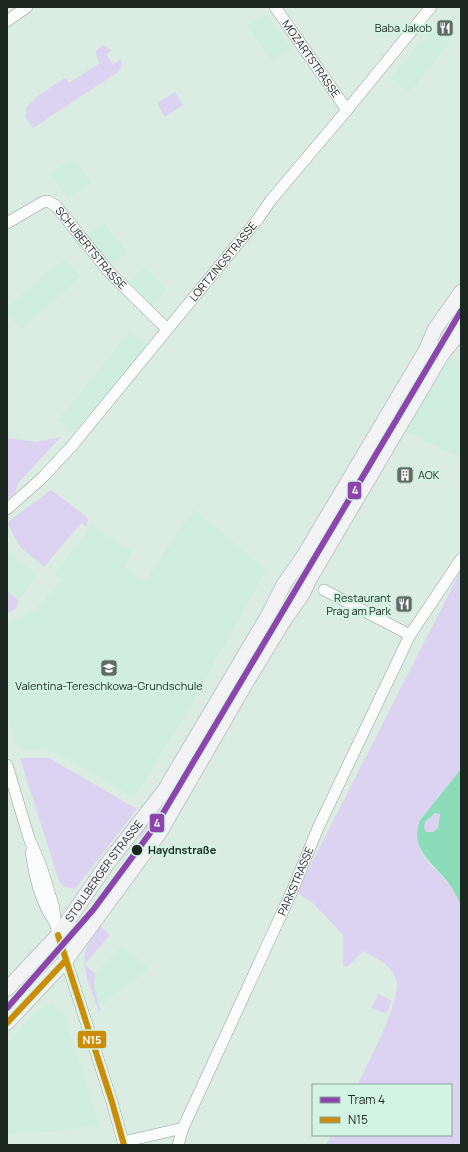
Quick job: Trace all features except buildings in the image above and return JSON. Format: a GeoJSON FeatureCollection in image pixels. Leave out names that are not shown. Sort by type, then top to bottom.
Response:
{"type":"FeatureCollection","features":[{"type":"Feature","properties":{"kind":"main road","name":"STOLLBERGER STRASSE"},"geometry":{"type":"LineString","coordinates":[[7,989],[57,929],[164,791],[269,614],[284,584],[303,557],[426,350],[435,329],[461,292]]}},
{"type":"Feature","properties":{"kind":"main road","name":"STOLLBERGER STRASSE"},"geometry":{"type":"LineString","coordinates":[[7,1023],[66,960],[160,832],[246,683],[283,622],[302,595],[309,580],[433,369],[461,328]]}},
{"type":"Feature","properties":{"kind":"street"},"geometry":{"type":"LineString","coordinates":[[7,21],[28,7]]}},
{"type":"Feature","properties":{"kind":"street","name":"MOZARTSTRASSE"},"geometry":{"type":"LineString","coordinates":[[275,7],[347,110]]}},
{"type":"Feature","properties":{"kind":"street","name":"LORTZINGSTRASSE"},"geometry":{"type":"LineString","coordinates":[[7,509],[42,478],[71,447],[258,219],[271,200],[431,7]]}},
{"type":"Feature","properties":{"kind":"street","name":"SCHUBERTSTRASSE"},"geometry":{"type":"LineString","coordinates":[[7,224],[42,202],[48,201],[56,206],[110,273],[168,329]]}},
{"type":"Feature","properties":{"kind":"street","name":"PARKSTRASSE"},"geometry":{"type":"LineString","coordinates":[[178,1145],[183,1128],[287,903],[318,828],[410,635],[461,559]]}},
{"type":"Feature","properties":{"kind":"street"},"geometry":{"type":"LineString","coordinates":[[324,590],[410,635]]}},
{"type":"Feature","properties":{"kind":"street"},"geometry":{"type":"LineString","coordinates":[[7,765],[28,838],[41,866],[54,908],[57,929],[66,960],[124,1143],[183,1128]]}},
{"type":"Feature","properties":{"kind":"shaded area"},"geometry":{"type":"Polygon","coordinates":[[[266,14],[291,49],[273,61],[247,26],[266,14]]]}},
{"type":"Feature","properties":{"kind":"shaded area"},"geometry":{"type":"Polygon","coordinates":[[[432,28],[450,43],[409,93],[391,78],[432,28]]]}},
{"type":"Feature","properties":{"kind":"shaded area"},"geometry":{"type":"Polygon","coordinates":[[[103,45],[112,50],[106,54],[113,64],[121,59],[121,66],[118,72],[33,128],[25,117],[27,107],[38,96],[65,78],[69,83],[100,63],[97,58],[96,51],[103,45]]]}},
{"type":"Feature","properties":{"kind":"shaded area"},"geometry":{"type":"Polygon","coordinates":[[[175,92],[183,105],[165,117],[157,103],[175,92]]]}},
{"type":"Feature","properties":{"kind":"shaded area"},"geometry":{"type":"Polygon","coordinates":[[[72,158],[92,183],[68,198],[49,175],[72,158]]]}},
{"type":"Feature","properties":{"kind":"shaded area"},"geometry":{"type":"Polygon","coordinates":[[[104,223],[127,252],[108,267],[84,237],[104,223]]]}},
{"type":"Feature","properties":{"kind":"shaded area"},"geometry":{"type":"Polygon","coordinates":[[[64,258],[81,277],[21,329],[7,313],[7,307],[64,258]]]}},
{"type":"Feature","properties":{"kind":"shaded area"},"geometry":{"type":"Polygon","coordinates":[[[145,267],[167,290],[149,308],[125,283],[145,267]]]}},
{"type":"Feature","properties":{"kind":"shaded area"},"geometry":{"type":"Polygon","coordinates":[[[445,326],[451,331],[449,336],[297,591],[290,586],[429,350],[445,326]]]}},
{"type":"Feature","properties":{"kind":"shaded area"},"geometry":{"type":"Polygon","coordinates":[[[130,331],[147,345],[73,433],[58,420],[130,331]]]}},
{"type":"Feature","properties":{"kind":"shaded area"},"geometry":{"type":"Polygon","coordinates":[[[451,357],[461,363],[461,454],[459,457],[406,430],[451,357]]]}},
{"type":"Feature","properties":{"kind":"shaded area"},"geometry":{"type":"Polygon","coordinates":[[[61,437],[18,483],[15,493],[7,499],[7,438],[36,442],[61,437]]]}},
{"type":"Feature","properties":{"kind":"shaded area"},"geometry":{"type":"Polygon","coordinates":[[[51,490],[87,517],[88,521],[86,526],[81,523],[44,567],[20,547],[8,524],[9,521],[51,490]]]}},
{"type":"Feature","properties":{"kind":"shaded area","name":"Valentina-Tereschkowa-Grundschule"},"geometry":{"type":"Polygon","coordinates":[[[194,509],[266,570],[186,713],[134,798],[77,764],[44,748],[23,750],[18,748],[7,714],[7,624],[36,609],[62,580],[54,574],[92,526],[133,552],[123,567],[145,582],[194,509]]]}},
{"type":"Feature","properties":{"kind":"shaded area"},"geometry":{"type":"Polygon","coordinates":[[[7,551],[38,575],[18,600],[7,591],[7,551]]]}},
{"type":"Feature","properties":{"kind":"shaded area"},"geometry":{"type":"Polygon","coordinates":[[[461,570],[461,769],[420,819],[418,834],[419,845],[425,859],[442,876],[457,896],[461,905],[461,1145],[326,1145],[330,1136],[452,1136],[452,1084],[358,1084],[375,1050],[388,1019],[396,993],[396,978],[389,968],[363,951],[347,967],[343,965],[343,935],[314,904],[297,892],[461,570]]]}},
{"type":"Feature","properties":{"kind":"shaded area"},"geometry":{"type":"Polygon","coordinates":[[[289,588],[295,593],[149,844],[135,834],[289,588]]]}},
{"type":"Feature","properties":{"kind":"shaded area"},"geometry":{"type":"Polygon","coordinates":[[[7,591],[18,600],[15,608],[7,614],[7,591]]]}},
{"type":"Feature","properties":{"kind":"shaded area"},"geometry":{"type":"Polygon","coordinates":[[[20,758],[49,758],[137,809],[75,889],[65,887],[59,881],[20,758]]]}},
{"type":"Feature","properties":{"kind":"shaded area"},"geometry":{"type":"Polygon","coordinates":[[[461,769],[461,905],[449,884],[429,861],[420,847],[417,839],[417,830],[420,820],[461,769]],[[435,813],[425,822],[424,827],[426,832],[433,832],[438,828],[440,814],[435,813]]]}},
{"type":"Feature","properties":{"kind":"shaded area"},"geometry":{"type":"Polygon","coordinates":[[[435,813],[440,813],[438,828],[433,832],[426,832],[424,827],[425,822],[435,813]]]}},
{"type":"Feature","properties":{"kind":"shaded area"},"geometry":{"type":"Polygon","coordinates":[[[98,924],[110,935],[85,964],[86,950],[98,924]]]}},
{"type":"Feature","properties":{"kind":"shaded area"},"geometry":{"type":"Polygon","coordinates":[[[122,945],[149,969],[101,1005],[94,989],[95,974],[122,945]]]}},
{"type":"Feature","properties":{"kind":"shaded area"},"geometry":{"type":"Polygon","coordinates":[[[85,964],[95,974],[94,989],[101,1011],[99,1011],[86,973],[85,964]]]}},
{"type":"Feature","properties":{"kind":"shaded area"},"geometry":{"type":"Polygon","coordinates":[[[378,994],[392,1001],[386,1014],[372,1008],[378,994]]]}},
{"type":"Feature","properties":{"kind":"shaded area"},"geometry":{"type":"Polygon","coordinates":[[[52,1002],[64,1015],[99,1125],[49,1132],[7,1133],[7,1043],[35,1013],[52,1002]]]}},
{"type":"Feature","properties":{"kind":"tram line","name":"4"},"geometry":{"type":"LineString","coordinates":[[7,1008],[93,910],[156,825],[461,311]]}},
{"type":"Feature","properties":{"kind":"transit line","name":"N15"},"geometry":{"type":"LineString","coordinates":[[58,935],[112,1102],[124,1145]]}},
{"type":"Feature","properties":{"kind":"transit line","name":"N15"},"geometry":{"type":"LineString","coordinates":[[7,1023],[66,960]]}},
{"type":"Feature","properties":{"kind":"place","name":"Baba Jakob"},"geometry":{"type":"Point","coordinates":[445,28]}},
{"type":"Feature","properties":{"kind":"place","name":"AOK"},"geometry":{"type":"Point","coordinates":[405,475]}},
{"type":"Feature","properties":{"kind":"place","name":"Restaurant Prag am Park"},"geometry":{"type":"Point","coordinates":[404,604]}},
{"type":"Feature","properties":{"kind":"place","name":"Valentina-Tereschkowa-Grundschule"},"geometry":{"type":"Point","coordinates":[109,668]}},
{"type":"Feature","properties":{"kind":"place","name":"Haydnstraße"},"geometry":{"type":"Point","coordinates":[137,850]}}]}
